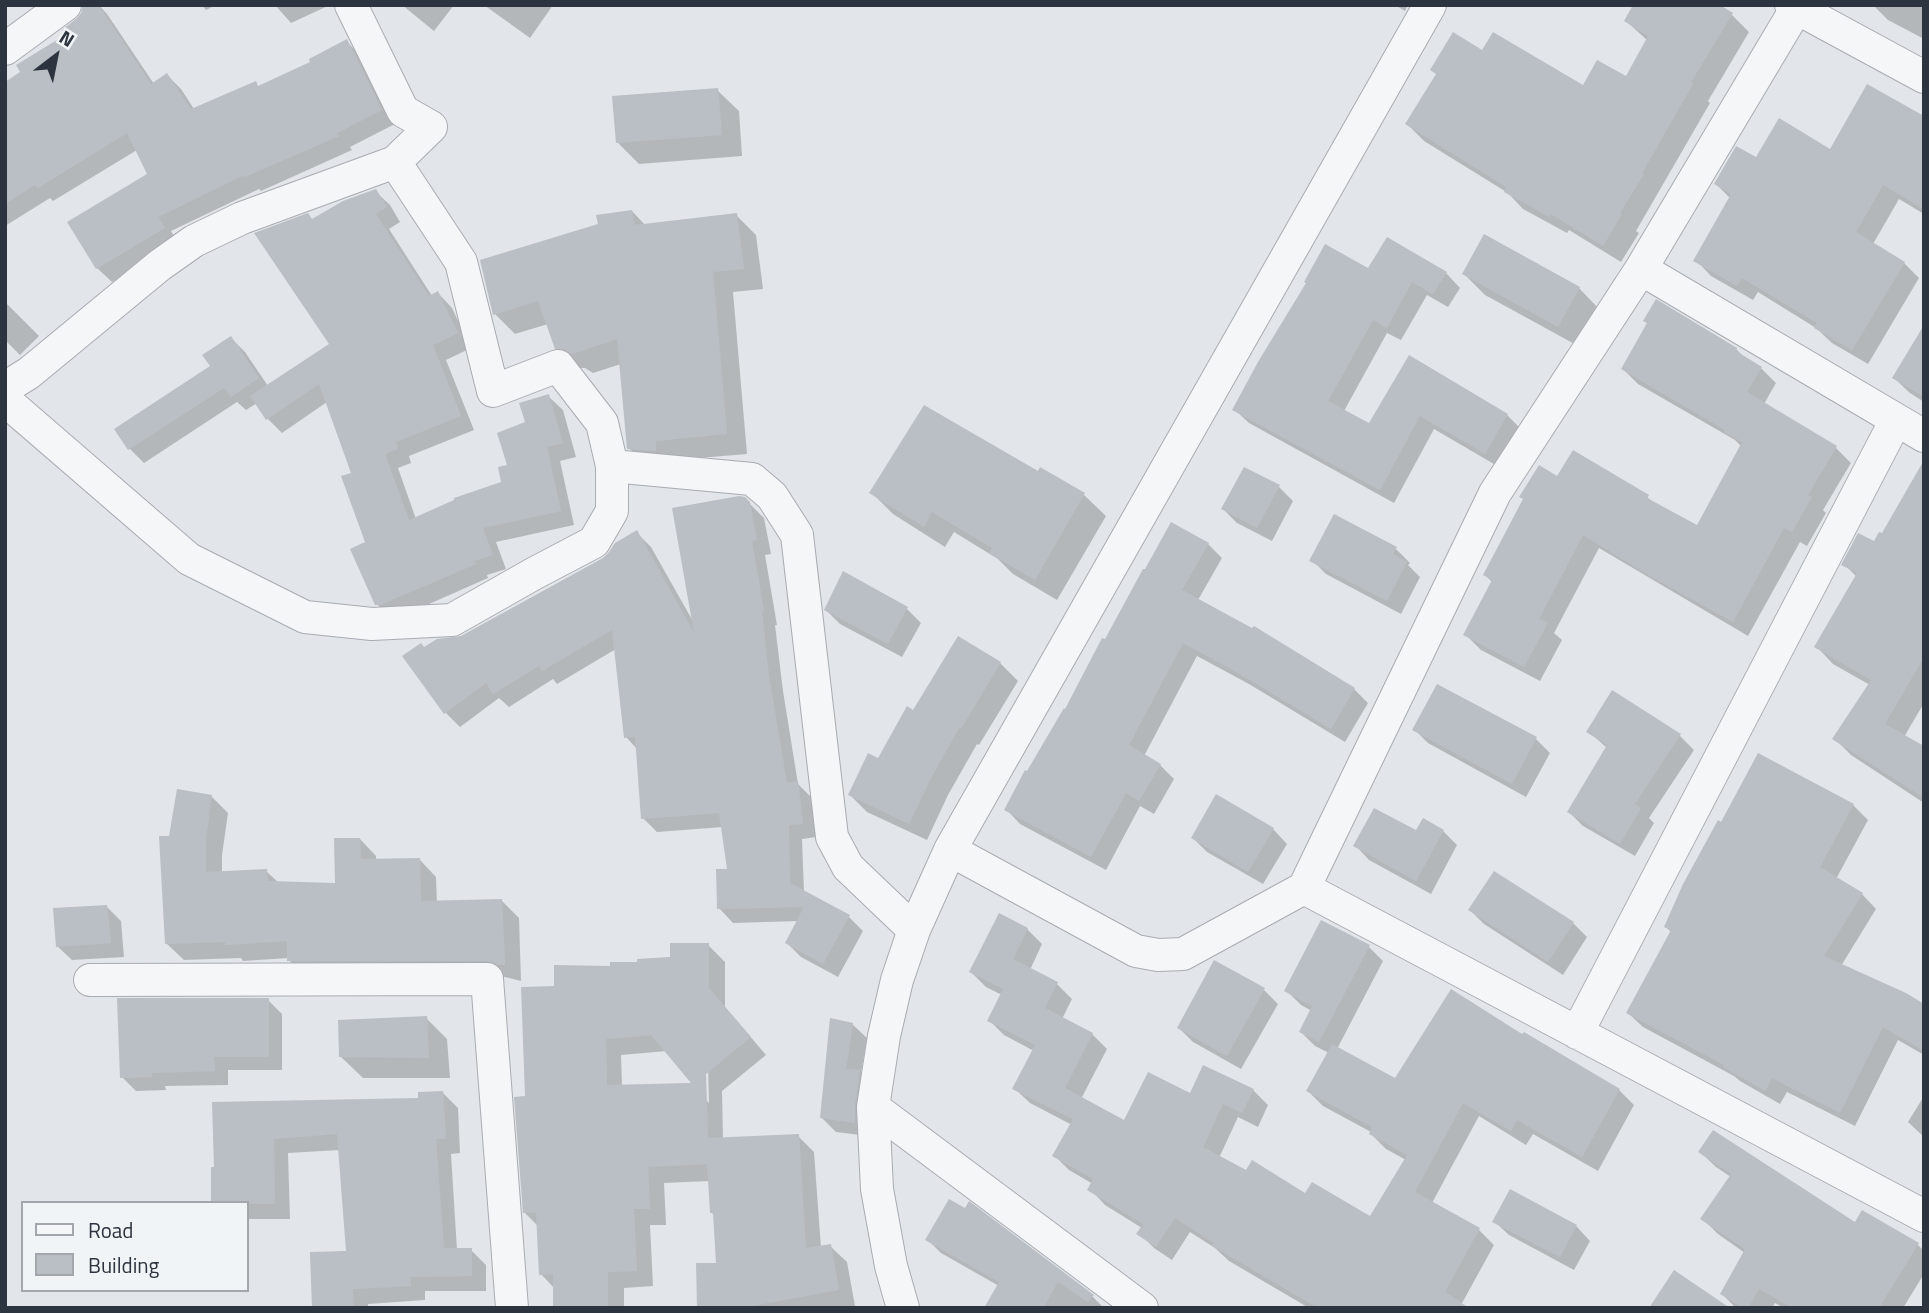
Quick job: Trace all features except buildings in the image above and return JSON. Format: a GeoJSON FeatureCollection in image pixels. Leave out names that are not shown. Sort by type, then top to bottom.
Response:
{"type":"FeatureCollection","features":[{"type":"Feature","properties":{"kind":"street"},"geometry":{"type":"LineString","coordinates":[[5,49],[65,5]]}},
{"type":"Feature","properties":{"kind":"street"},"geometry":{"type":"LineString","coordinates":[[5,388],[29,373],[160,265],[194,241],[242,218],[396,162],[432,127],[403,111],[351,5]]}},
{"type":"Feature","properties":{"kind":"street"},"geometry":{"type":"LineString","coordinates":[[904,1308],[891,1266],[877,1189],[873,1107],[884,1036],[897,980],[914,930],[950,850],[1430,5]]}},
{"type":"Feature","properties":{"kind":"street"},"geometry":{"type":"LineString","coordinates":[[950,850],[1136,951],[1158,955],[1183,954],[1304,888],[1495,493],[1640,268],[1793,7],[1924,77]]}},
{"type":"Feature","properties":{"kind":"street"},"geometry":{"type":"LineString","coordinates":[[5,400],[189,559],[305,617],[372,624],[452,620],[594,542],[612,511],[612,466],[602,423],[558,366],[493,391],[461,262],[396,162]]}},
{"type":"Feature","properties":{"kind":"street"},"geometry":{"type":"LineString","coordinates":[[1640,268],[1924,436]]}},
{"type":"Feature","properties":{"kind":"street"},"geometry":{"type":"LineString","coordinates":[[1577,1033],[1896,420]]}},
{"type":"Feature","properties":{"kind":"street"},"geometry":{"type":"LineString","coordinates":[[612,466],[752,479],[772,496],[797,535],[832,837],[848,867],[914,930]]}},
{"type":"Feature","properties":{"kind":"street"},"geometry":{"type":"LineString","coordinates":[[1304,888],[1924,1216]]}},
{"type":"Feature","properties":{"kind":"street"},"geometry":{"type":"LineString","coordinates":[[90,980],[487,979],[512,1308]]}},
{"type":"Feature","properties":{"kind":"street"},"geometry":{"type":"LineString","coordinates":[[873,1107],[1142,1308]]}}]}
